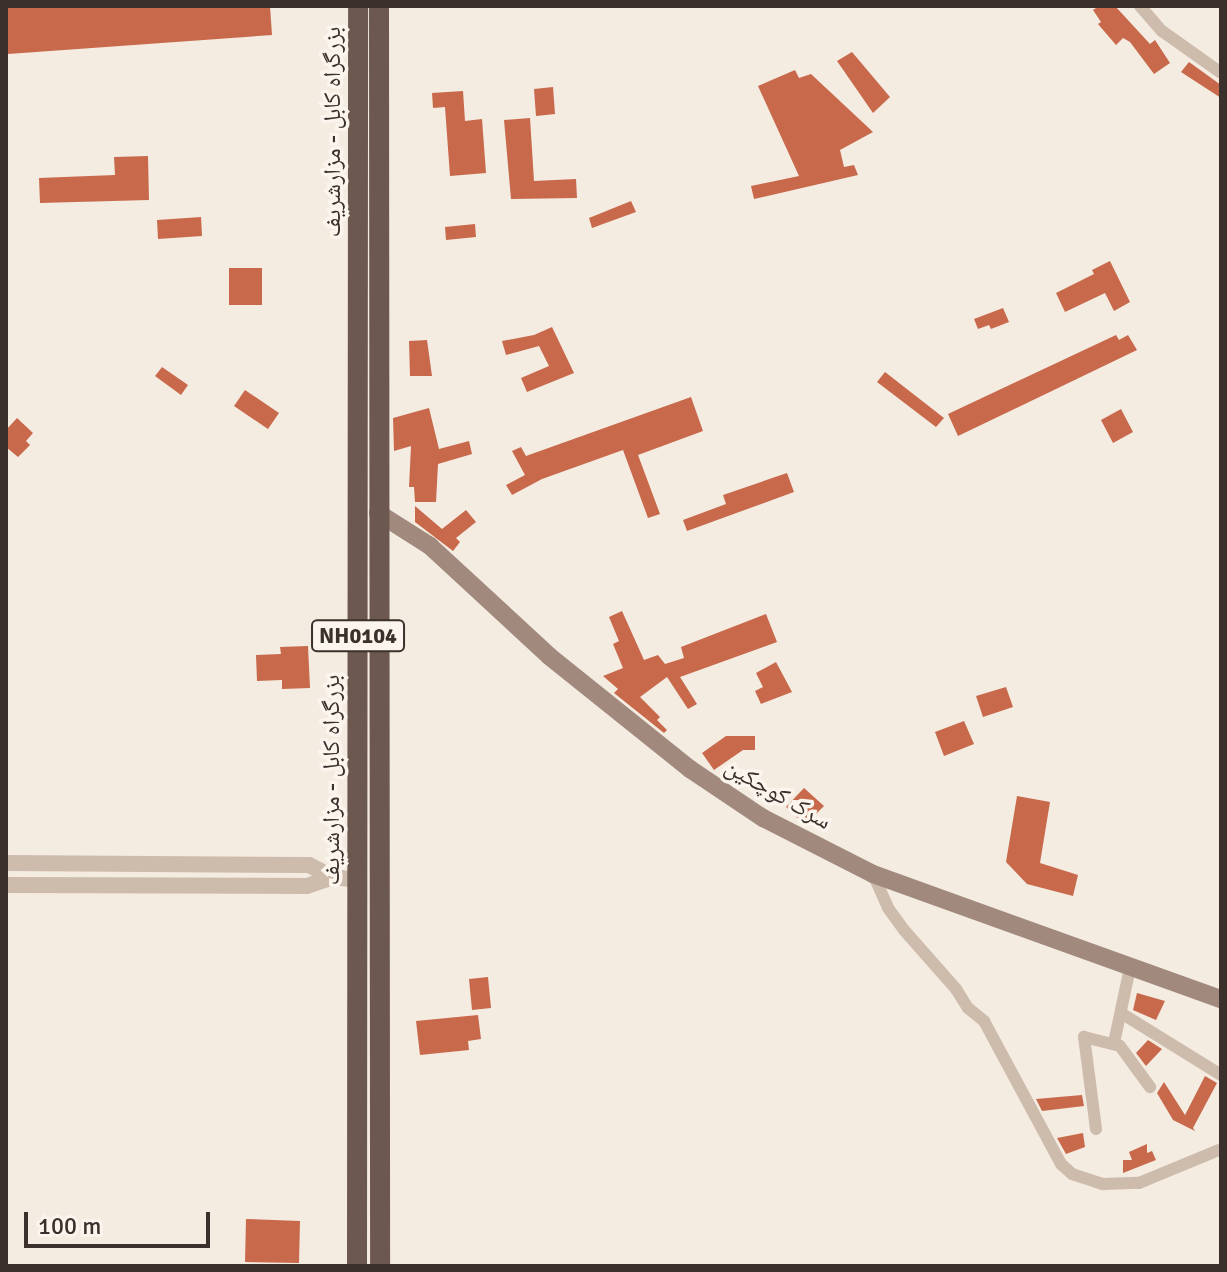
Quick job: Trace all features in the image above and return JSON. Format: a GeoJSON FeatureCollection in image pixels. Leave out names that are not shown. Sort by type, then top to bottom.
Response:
{"type":"FeatureCollection","features":[{"type":"Feature","properties":{"kind":"highway","name":"بزرگراه کابل - مزارشریف"},"geometry":{"type":"LineString","coordinates":[[357,1266],[358,6]]}},
{"type":"Feature","properties":{"kind":"highway","name":"بزرگراه کابل - مزارشریف"},"geometry":{"type":"LineString","coordinates":[[379,6],[380,1266]]}},
{"type":"Feature","properties":{"kind":"main road","name":"سرک کوچکین"},"geometry":{"type":"LineString","coordinates":[[378,513],[430,546],[549,656],[690,769],[763,818],[873,874],[1221,999]]}},
{"type":"Feature","properties":{"kind":"street"},"geometry":{"type":"LineString","coordinates":[[1140,6],[1162,31],[1221,73]]}},
{"type":"Feature","properties":{"kind":"street"},"geometry":{"type":"LineString","coordinates":[[6,863],[309,865],[333,877],[357,880]]}},
{"type":"Feature","properties":{"kind":"street"},"geometry":{"type":"LineString","coordinates":[[873,874],[888,908],[904,930],[956,989],[968,1008],[984,1021],[1061,1164],[1072,1174],[1103,1184],[1139,1183],[1221,1149]]}},
{"type":"Feature","properties":{"kind":"street"},"geometry":{"type":"LineString","coordinates":[[6,885],[307,886],[333,877]]}},
{"type":"Feature","properties":{"kind":"street"},"geometry":{"type":"LineString","coordinates":[[1114,1043],[1130,968]]}},
{"type":"Feature","properties":{"kind":"street"},"geometry":{"type":"LineString","coordinates":[[1121,1013],[1221,1075]]}},
{"type":"Feature","properties":{"kind":"street"},"geometry":{"type":"LineString","coordinates":[[1096,1129],[1083,1039],[1120,1046],[1150,1087]]}},
{"type":"Feature","properties":{"kind":"building"},"geometry":{"type":"Polygon","coordinates":[[[6,6],[270,6],[272,35],[8,54],[6,6]]]}},
{"type":"Feature","properties":{"kind":"building"},"geometry":{"type":"Polygon","coordinates":[[[1099,6],[1115,6],[1150,44],[1155,40],[1170,63],[1154,74],[1130,42],[1123,38],[1116,45],[1098,24],[1101,22],[1093,10],[1099,6]]]}},
{"type":"Feature","properties":{"kind":"building"},"geometry":{"type":"Polygon","coordinates":[[[852,52],[890,97],[873,113],[837,61],[852,52]]]}},
{"type":"Feature","properties":{"kind":"building"},"geometry":{"type":"Polygon","coordinates":[[[1189,62],[1221,85],[1221,98],[1181,72],[1189,62]]]}},
{"type":"Feature","properties":{"kind":"building"},"geometry":{"type":"Polygon","coordinates":[[[795,70],[799,78],[811,74],[873,132],[840,150],[844,167],[854,165],[858,175],[754,199],[751,186],[799,176],[758,86],[795,70]]]}},
{"type":"Feature","properties":{"kind":"building"},"geometry":{"type":"Polygon","coordinates":[[[553,87],[555,114],[536,116],[534,89],[553,87]]]}},
{"type":"Feature","properties":{"kind":"building"},"geometry":{"type":"Polygon","coordinates":[[[463,91],[465,121],[482,119],[486,173],[450,176],[445,107],[433,108],[432,93],[463,91]]]}},
{"type":"Feature","properties":{"kind":"building"},"geometry":{"type":"Polygon","coordinates":[[[530,118],[534,181],[576,179],[577,198],[511,199],[504,120],[530,118]]]}},
{"type":"Feature","properties":{"kind":"building"},"geometry":{"type":"Polygon","coordinates":[[[148,156],[149,200],[40,203],[39,178],[115,175],[114,157],[148,156]]]}},
{"type":"Feature","properties":{"kind":"building"},"geometry":{"type":"Polygon","coordinates":[[[631,201],[636,212],[592,228],[589,218],[631,201]]]}},
{"type":"Feature","properties":{"kind":"building"},"geometry":{"type":"Polygon","coordinates":[[[201,217],[202,236],[158,239],[157,220],[201,217]]]}},
{"type":"Feature","properties":{"kind":"building"},"geometry":{"type":"Polygon","coordinates":[[[475,224],[476,237],[446,240],[445,227],[475,224]]]}},
{"type":"Feature","properties":{"kind":"building"},"geometry":{"type":"Polygon","coordinates":[[[1110,261],[1130,302],[1114,311],[1105,293],[1065,312],[1056,293],[1094,274],[1092,270],[1110,261]]]}},
{"type":"Feature","properties":{"kind":"building"},"geometry":{"type":"Polygon","coordinates":[[[229,268],[262,268],[262,305],[229,305],[229,268]]]}},
{"type":"Feature","properties":{"kind":"building"},"geometry":{"type":"Polygon","coordinates":[[[1003,308],[1009,322],[991,329],[989,325],[978,329],[974,319],[1003,308]]]}},
{"type":"Feature","properties":{"kind":"building"},"geometry":{"type":"Polygon","coordinates":[[[552,327],[574,373],[527,392],[521,378],[549,366],[539,346],[506,355],[502,341],[534,335],[552,327]]]}},
{"type":"Feature","properties":{"kind":"building"},"geometry":{"type":"Polygon","coordinates":[[[1116,335],[1119,340],[1128,335],[1137,350],[958,436],[948,414],[1116,335]]]}},
{"type":"Feature","properties":{"kind":"building"},"geometry":{"type":"Polygon","coordinates":[[[427,340],[432,376],[410,376],[409,341],[427,340]]]}},
{"type":"Feature","properties":{"kind":"building"},"geometry":{"type":"Polygon","coordinates":[[[162,367],[188,385],[181,395],[155,376],[162,367]]]}},
{"type":"Feature","properties":{"kind":"building"},"geometry":{"type":"Polygon","coordinates":[[[885,372],[944,418],[936,427],[877,382],[885,372]]]}},
{"type":"Feature","properties":{"kind":"building"},"geometry":{"type":"Polygon","coordinates":[[[245,390],[279,413],[268,429],[234,406],[245,390]]]}},
{"type":"Feature","properties":{"kind":"building"},"geometry":{"type":"Polygon","coordinates":[[[691,397],[703,431],[638,455],[660,514],[648,518],[623,450],[542,479],[512,495],[506,485],[525,475],[512,451],[521,447],[526,456],[691,397]]]}},
{"type":"Feature","properties":{"kind":"building"},"geometry":{"type":"Polygon","coordinates":[[[429,408],[439,449],[469,441],[472,454],[438,464],[436,502],[415,502],[414,487],[409,487],[411,446],[394,451],[393,418],[429,408]]]}},
{"type":"Feature","properties":{"kind":"building"},"geometry":{"type":"Polygon","coordinates":[[[1121,409],[1133,432],[1113,443],[1101,420],[1121,409]]]}},
{"type":"Feature","properties":{"kind":"building"},"geometry":{"type":"Polygon","coordinates":[[[17,418],[33,433],[26,441],[30,445],[18,457],[6,447],[6,430],[17,418]]]}},
{"type":"Feature","properties":{"kind":"building"},"geometry":{"type":"Polygon","coordinates":[[[787,473],[794,492],[687,531],[683,520],[726,504],[723,495],[787,473]]]}},
{"type":"Feature","properties":{"kind":"building"},"geometry":{"type":"Polygon","coordinates":[[[415,506],[442,529],[466,510],[476,522],[456,538],[460,542],[453,551],[415,522],[415,506]]]}},
{"type":"Feature","properties":{"kind":"building"},"geometry":{"type":"Polygon","coordinates":[[[622,611],[644,660],[658,655],[665,664],[684,658],[681,647],[766,614],[777,642],[680,677],[697,704],[688,709],[667,677],[640,697],[660,717],[657,720],[667,730],[664,733],[614,693],[618,689],[603,676],[623,668],[613,644],[619,641],[609,617],[622,611]]]}},
{"type":"Feature","properties":{"kind":"building"},"geometry":{"type":"Polygon","coordinates":[[[308,646],[310,688],[282,689],[282,680],[257,681],[256,655],[281,654],[280,647],[308,646]]]}},
{"type":"Feature","properties":{"kind":"building"},"geometry":{"type":"Polygon","coordinates":[[[776,662],[792,692],[761,704],[755,691],[763,687],[756,673],[776,662]]]}},
{"type":"Feature","properties":{"kind":"building"},"geometry":{"type":"Polygon","coordinates":[[[1006,687],[1013,707],[983,717],[976,696],[1006,687]]]}},
{"type":"Feature","properties":{"kind":"building"},"geometry":{"type":"Polygon","coordinates":[[[964,721],[974,744],[944,756],[935,732],[964,721]]]}},
{"type":"Feature","properties":{"kind":"building"},"geometry":{"type":"Polygon","coordinates":[[[726,736],[755,736],[755,750],[743,750],[714,770],[702,753],[726,736]]]}},
{"type":"Feature","properties":{"kind":"building"},"geometry":{"type":"Polygon","coordinates":[[[804,788],[824,806],[805,825],[786,807],[804,788]]]}},
{"type":"Feature","properties":{"kind":"building"},"geometry":{"type":"Polygon","coordinates":[[[1017,796],[1050,802],[1040,863],[1078,875],[1073,896],[1027,884],[1006,862],[1017,796]]]}},
{"type":"Feature","properties":{"kind":"building"},"geometry":{"type":"Polygon","coordinates":[[[488,977],[491,1008],[472,1010],[469,979],[488,977]]]}},
{"type":"Feature","properties":{"kind":"building"},"geometry":{"type":"Polygon","coordinates":[[[1137,993],[1165,1001],[1156,1020],[1133,1010],[1137,993]]]}},
{"type":"Feature","properties":{"kind":"building"},"geometry":{"type":"Polygon","coordinates":[[[478,1015],[481,1039],[468,1041],[469,1050],[420,1055],[416,1021],[478,1015]]]}},
{"type":"Feature","properties":{"kind":"building"},"geometry":{"type":"Polygon","coordinates":[[[1148,1040],[1162,1049],[1146,1066],[1136,1053],[1148,1040]]]}},
{"type":"Feature","properties":{"kind":"building"},"geometry":{"type":"Polygon","coordinates":[[[1205,1076],[1217,1083],[1193,1128],[1195,1131],[1173,1120],[1157,1093],[1164,1082],[1185,1115],[1205,1076]]]}},
{"type":"Feature","properties":{"kind":"building"},"geometry":{"type":"Polygon","coordinates":[[[1082,1095],[1084,1106],[1042,1111],[1036,1099],[1082,1095]]]}},
{"type":"Feature","properties":{"kind":"building"},"geometry":{"type":"Polygon","coordinates":[[[1083,1133],[1085,1147],[1066,1154],[1057,1138],[1083,1133]]]}},
{"type":"Feature","properties":{"kind":"building"},"geometry":{"type":"Polygon","coordinates":[[[1147,1144],[1147,1153],[1152,1151],[1156,1160],[1123,1173],[1123,1160],[1132,1160],[1129,1152],[1147,1144]]]}},
{"type":"Feature","properties":{"kind":"building"},"geometry":{"type":"Polygon","coordinates":[[[246,1219],[300,1221],[299,1263],[245,1262],[246,1219]]]}}]}
